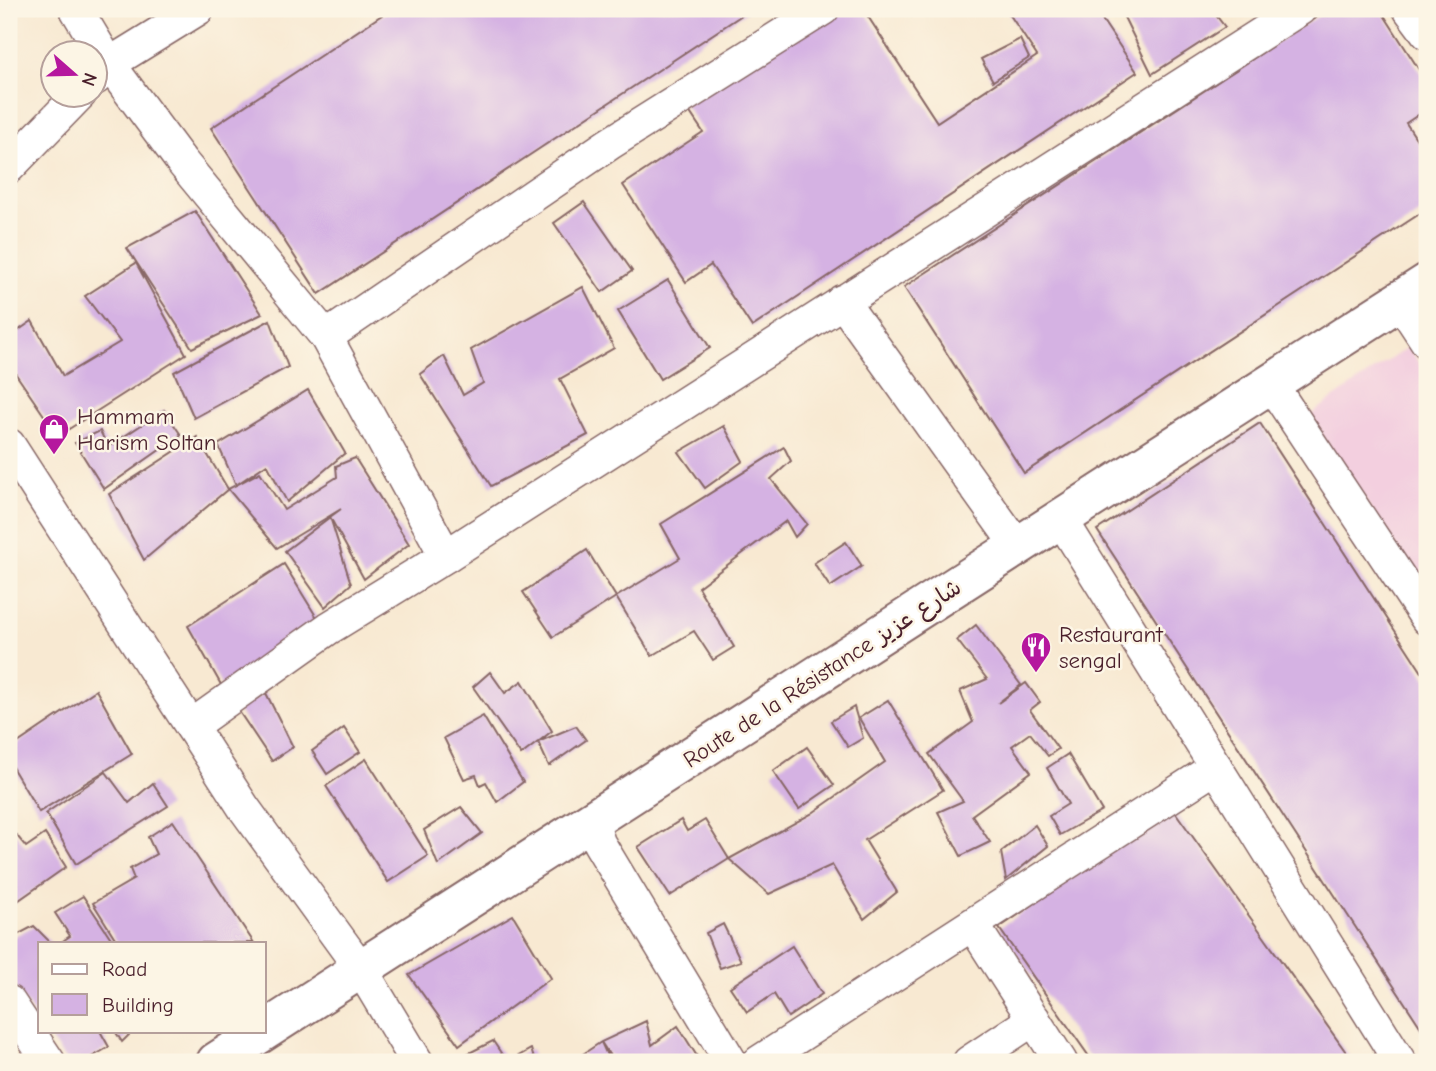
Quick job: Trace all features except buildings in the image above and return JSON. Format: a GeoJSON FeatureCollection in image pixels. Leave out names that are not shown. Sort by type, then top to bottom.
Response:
{"type":"FeatureCollection","features":[{"type":"Feature","properties":{"kind":"street"},"geometry":{"type":"LineString","coordinates":[[76,9],[88,38]]}},
{"type":"Feature","properties":{"kind":"street"},"geometry":{"type":"LineString","coordinates":[[108,68],[198,9]]}},
{"type":"Feature","properties":{"kind":"street"},"geometry":{"type":"LineString","coordinates":[[326,337],[609,144],[823,9]]}},
{"type":"Feature","properties":{"kind":"street"},"geometry":{"type":"LineString","coordinates":[[191,726],[329,628],[446,556],[1300,9]]}},
{"type":"Feature","properties":{"kind":"street"},"geometry":{"type":"LineString","coordinates":[[1409,9],[1427,33]]}},
{"type":"Feature","properties":{"kind":"street"},"geometry":{"type":"LineString","coordinates":[[108,79],[182,162],[326,337],[446,556]]}},
{"type":"Feature","properties":{"kind":"street"},"geometry":{"type":"LineString","coordinates":[[9,167],[66,108]]}},
{"type":"Feature","properties":{"kind":"street"},"geometry":{"type":"LineString","coordinates":[[1414,292],[1427,342]]}},
{"type":"Feature","properties":{"kind":"street","name":"Route de la Résistance شارع عزيز"},"geometry":{"type":"LineString","coordinates":[[266,1030],[1414,292]]}},
{"type":"Feature","properties":{"kind":"street"},"geometry":{"type":"LineString","coordinates":[[842,301],[1018,547]]}},
{"type":"Feature","properties":{"kind":"street"},"geometry":{"type":"LineString","coordinates":[[1271,384],[1427,620]]}},
{"type":"Feature","properties":{"kind":"street"},"geometry":{"type":"LineString","coordinates":[[9,445],[244,808],[361,969],[417,1062]]}},
{"type":"Feature","properties":{"kind":"street"},"geometry":{"type":"LineString","coordinates":[[1061,519],[1400,1062]]}},
{"type":"Feature","properties":{"kind":"street"},"geometry":{"type":"LineString","coordinates":[[759,1062],[1216,767]]}},
{"type":"Feature","properties":{"kind":"street"},"geometry":{"type":"LineString","coordinates":[[592,821],[599,843],[731,1062]]}},
{"type":"Feature","properties":{"kind":"street"},"geometry":{"type":"LineString","coordinates":[[973,925],[1061,1062]]}},
{"type":"Feature","properties":{"kind":"street"},"geometry":{"type":"LineString","coordinates":[[9,1002],[50,1062]]}},
{"type":"Feature","properties":{"kind":"street"},"geometry":{"type":"LineString","coordinates":[[969,1062],[1034,1019]]}},
{"type":"Feature","properties":{"kind":"street","name":"Route de la Résistance شارع عزيز"},"geometry":{"type":"LineString","coordinates":[[216,1062],[263,1032]]}},
{"type":"Feature","properties":{"kind":"shaded area"},"geometry":{"type":"Polygon","coordinates":[[[1408,347],[1427,375],[1427,591],[1308,416],[1408,347]]]}},
{"type":"Feature","properties":{"kind":"place","name":"Hammam Harism Soltan"},"geometry":{"type":"Point","coordinates":[54,456]}},
{"type":"Feature","properties":{"kind":"place","name":"Restaurant sengal"},"geometry":{"type":"Point","coordinates":[1036,674]}}]}
